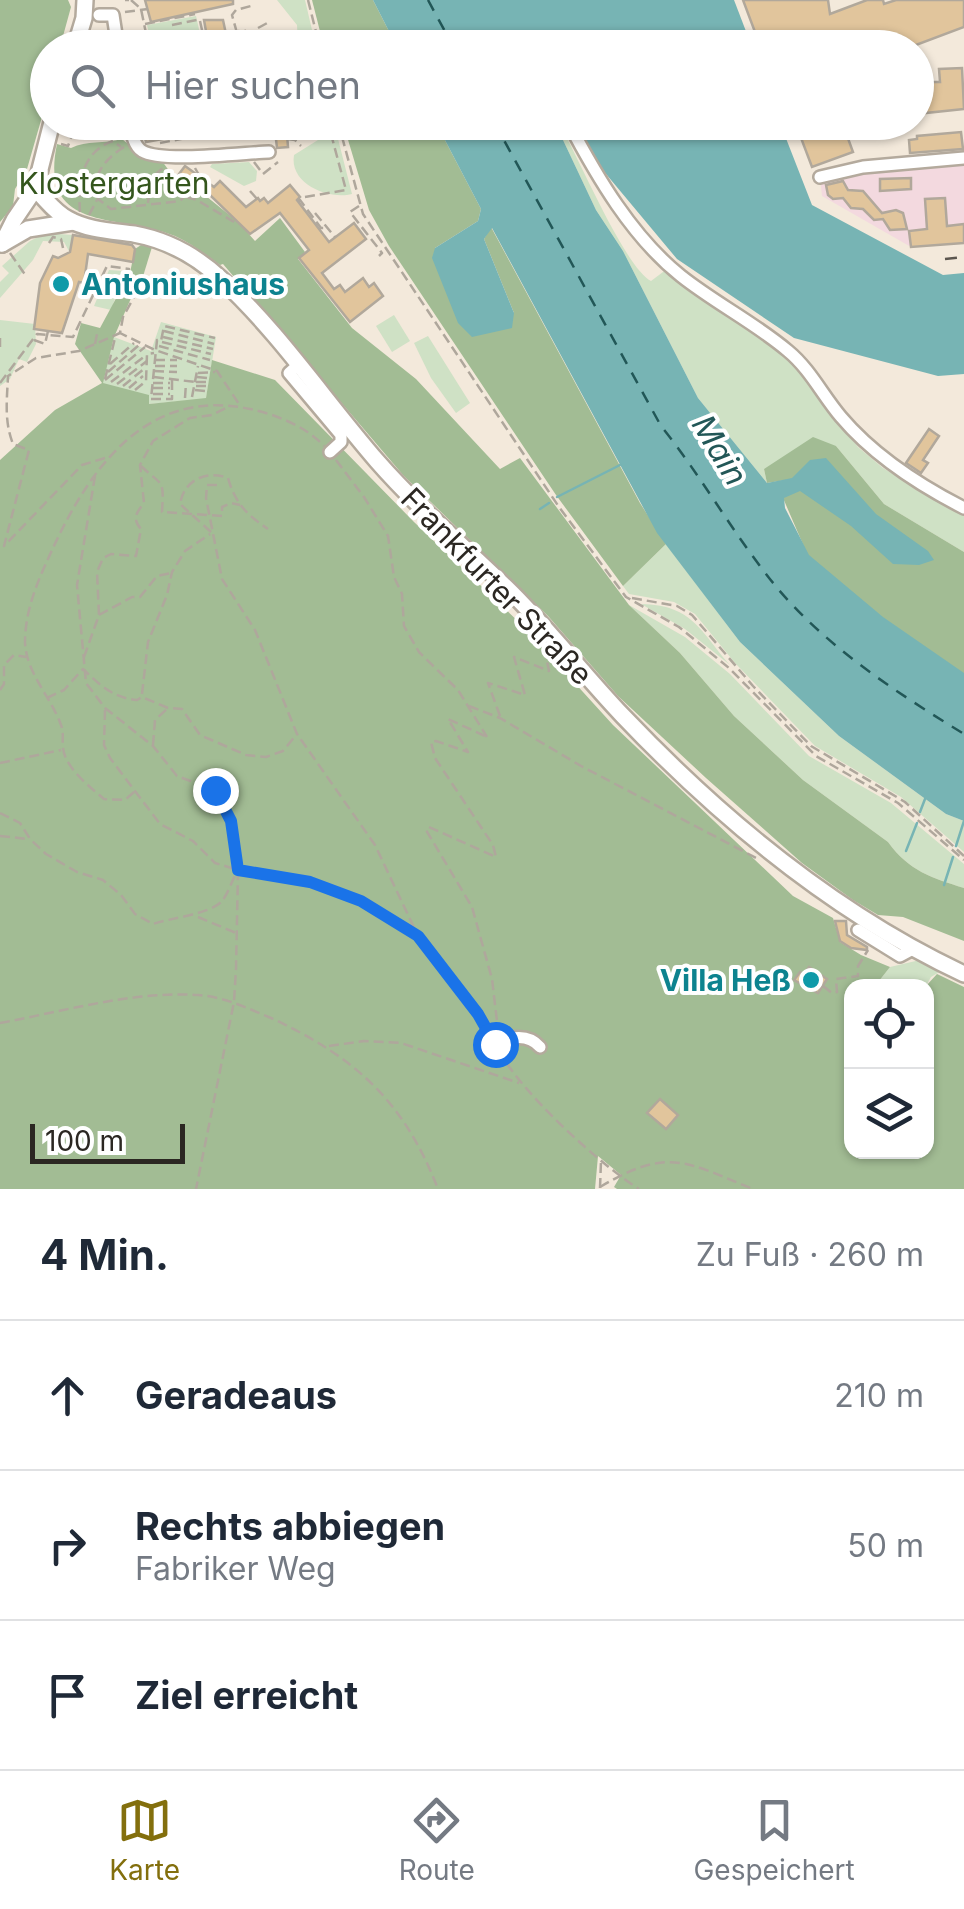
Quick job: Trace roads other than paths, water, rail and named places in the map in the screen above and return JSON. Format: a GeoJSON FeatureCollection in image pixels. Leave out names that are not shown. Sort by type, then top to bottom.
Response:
{"type":"FeatureCollection","features":[{"type":"Feature","properties":{"kind":"main road"},"geometry":{"type":"LineString","coordinates":[[80,30],[86,0]]}},
{"type":"Feature","properties":{"kind":"main road"},"geometry":{"type":"LineString","coordinates":[[5,249],[36,195],[47,140]]}},
{"type":"Feature","properties":{"kind":"main road","name":"Frankfurter Straße"},"geometry":{"type":"LineString","coordinates":[[36,195],[58,213],[155,239],[192,256],[242,300],[397,484],[511,592],[655,747],[793,871],[853,914],[964,974]]}},
{"type":"Feature","properties":{"kind":"main road"},"geometry":{"type":"LineString","coordinates":[[5,249],[28,229],[76,217]]}},
{"type":"Feature","properties":{"kind":"street"},"geometry":{"type":"LineString","coordinates":[[98,15],[114,14],[116,30]]}},
{"type":"Feature","properties":{"kind":"street"},"geometry":{"type":"LineString","coordinates":[[129,140],[129,147],[166,162],[273,157]]}},
{"type":"Feature","properties":{"kind":"street"},"geometry":{"type":"LineString","coordinates":[[579,140],[632,224],[670,266],[788,351],[844,421],[889,461],[932,492],[964,508]]}},
{"type":"Feature","properties":{"kind":"street"},"geometry":{"type":"LineString","coordinates":[[820,177],[863,166],[964,158]]}},
{"type":"Feature","properties":{"kind":"street"},"geometry":{"type":"LineString","coordinates":[[298,365],[289,373],[341,435],[342,442],[330,452]]}},
{"type":"Feature","properties":{"kind":"street"},"geometry":{"type":"LineString","coordinates":[[858,930],[900,956],[913,948]]}},
{"type":"Feature","properties":{"kind":"street"},"geometry":{"type":"LineString","coordinates":[[498,1042],[524,1037],[540,1047]]}},
{"type":"Feature","properties":{"kind":"water"},"geometry":{"type":"Polygon","coordinates":[[[373,0],[734,0],[745,30],[388,30],[373,0]]]}},
{"type":"Feature","properties":{"kind":"water","name":"Main"},"geometry":{"type":"Polygon","coordinates":[[[445,140],[563,140],[596,210],[623,251],[698,398],[767,483],[792,478],[810,460],[826,458],[876,514],[928,551],[934,560],[919,565],[893,564],[851,526],[800,491],[784,498],[785,508],[809,555],[883,617],[964,673],[964,821],[946,814],[839,736],[740,642],[657,533],[492,228],[484,239],[514,313],[512,328],[472,337],[458,323],[432,258],[435,248],[478,221],[481,209],[445,140]]]}},
{"type":"Feature","properties":{"kind":"water"},"geometry":{"type":"Polygon","coordinates":[[[582,140],[787,140],[812,205],[943,275],[964,273],[964,374],[938,376],[794,338],[677,259],[596,162],[582,140]]]}},
{"type":"Feature","properties":{"kind":"waterway"},"geometry":{"type":"LineString","coordinates":[[557,497],[620,465]]}},
{"type":"Feature","properties":{"kind":"waterway"},"geometry":{"type":"LineString","coordinates":[[540,509],[549,503]]}},
{"type":"Feature","properties":{"kind":"waterway"},"geometry":{"type":"LineString","coordinates":[[920,812],[925,799]]}},
{"type":"Feature","properties":{"kind":"waterway"},"geometry":{"type":"LineString","coordinates":[[956,846],[964,821]]}},
{"type":"Feature","properties":{"kind":"waterway"},"geometry":{"type":"LineString","coordinates":[[906,851],[917,823]]}},
{"type":"Feature","properties":{"kind":"waterway"},"geometry":{"type":"LineString","coordinates":[[944,885],[953,857]]}},
{"type":"Feature","properties":{"kind":"railway"},"geometry":{"type":"LineString","coordinates":[[945,259],[964,257]]}},
{"type":"Feature","properties":{"kind":"place","name":"Antoniushaus"},"geometry":{"type":"Point","coordinates":[61,284]}},
{"type":"Feature","properties":{"kind":"place","name":"Villa Heß"},"geometry":{"type":"Point","coordinates":[811,980]}},
{"type":"Feature","properties":{"kind":"park label","name":"Klostergarten"},"geometry":{"type":"Point","coordinates":[114,183]}}]}
